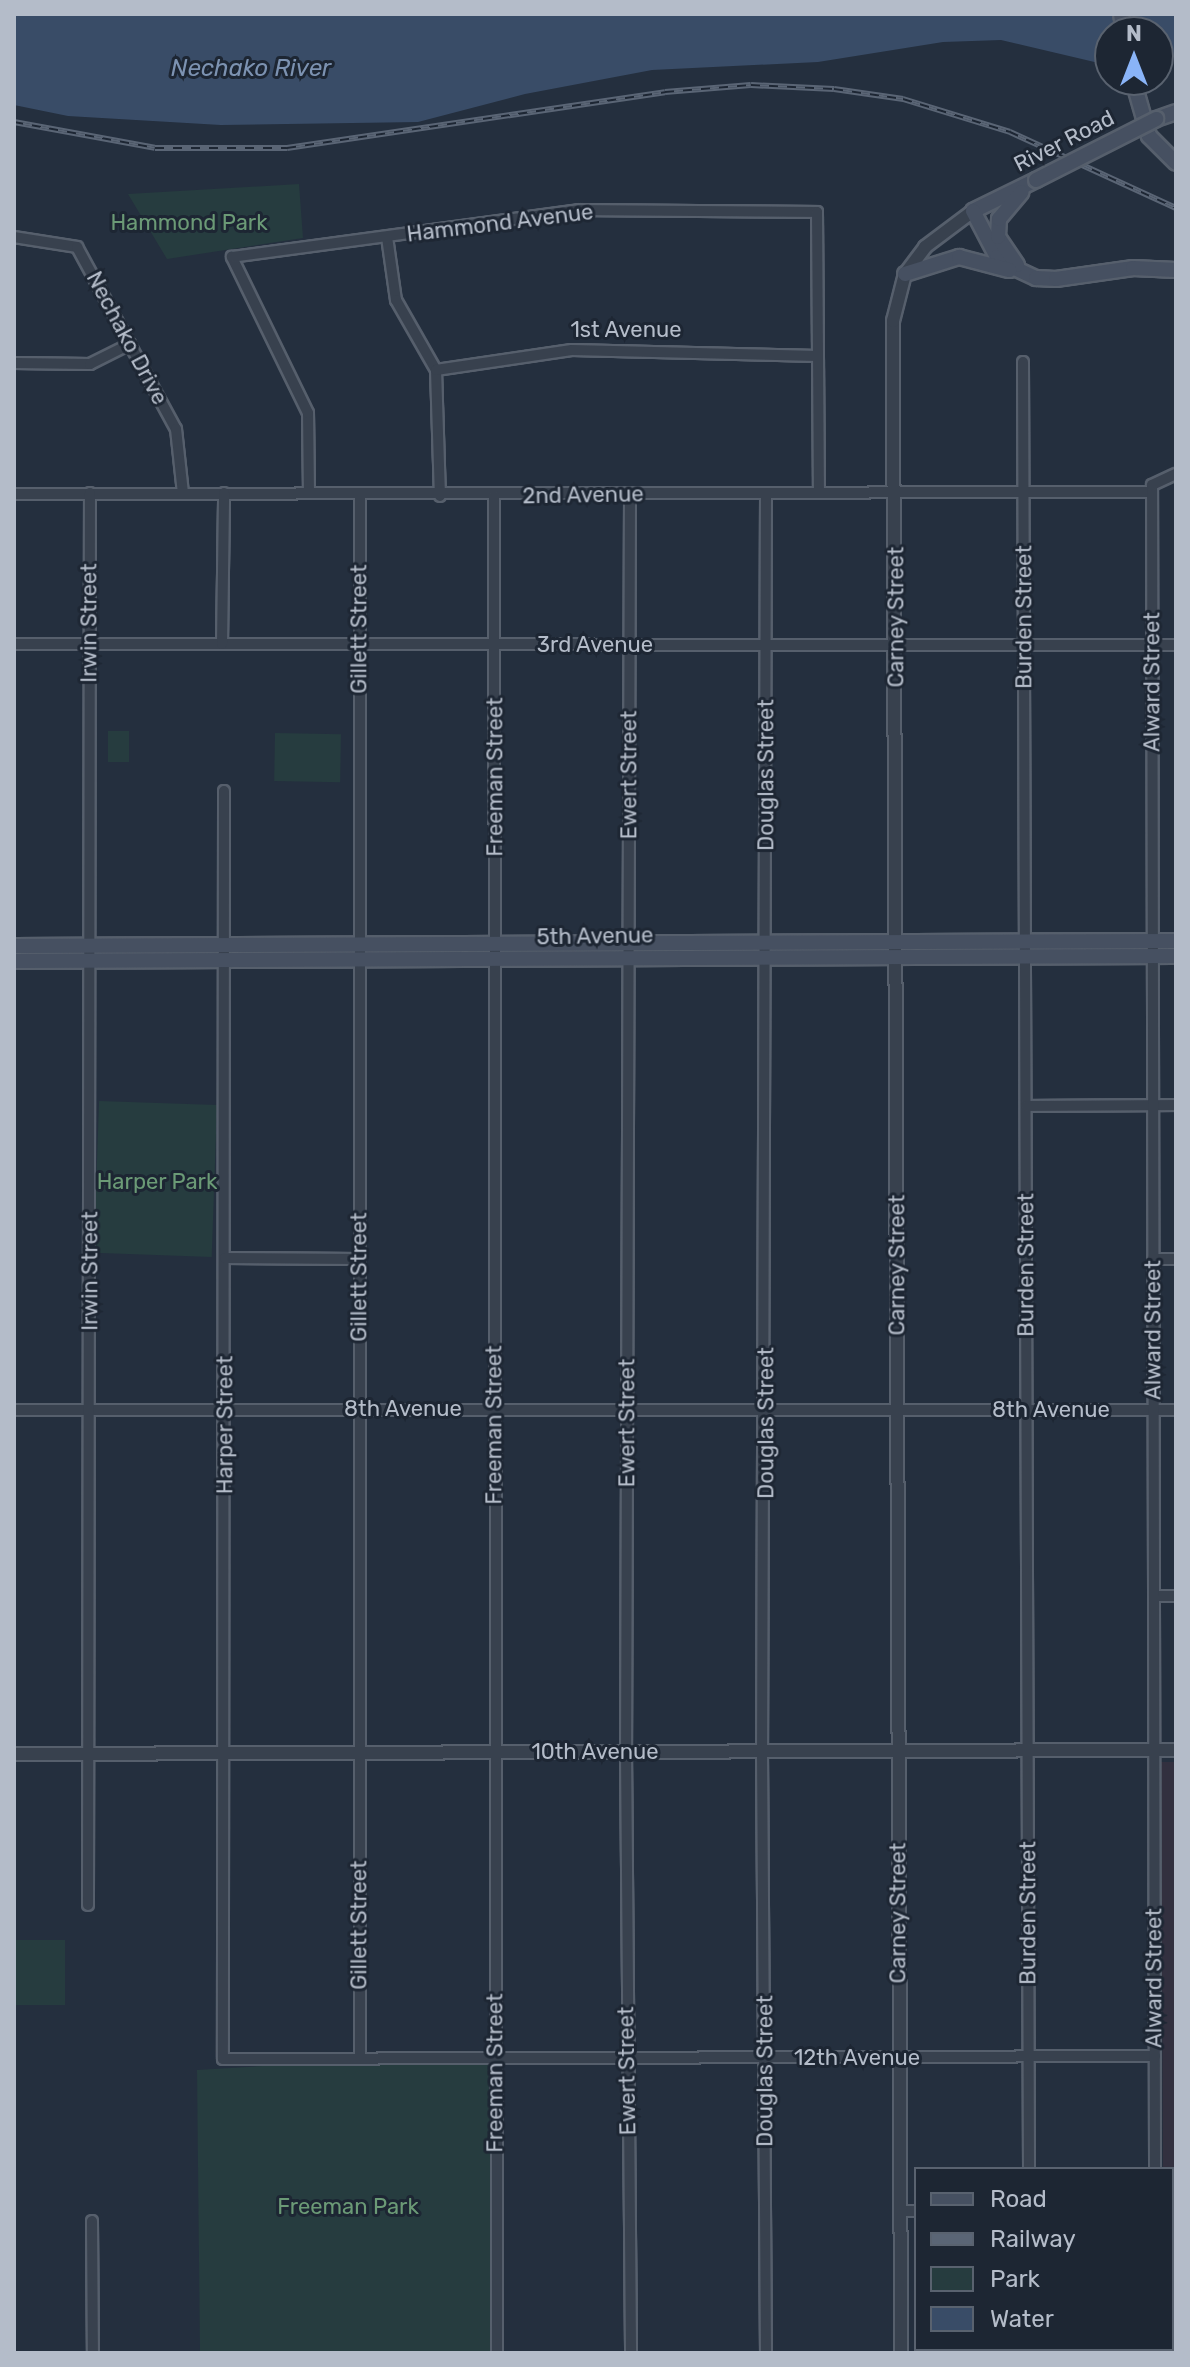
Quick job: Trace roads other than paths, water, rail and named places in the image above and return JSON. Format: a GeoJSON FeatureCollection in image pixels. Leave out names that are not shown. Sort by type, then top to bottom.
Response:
{"type":"FeatureCollection","features":[{"type":"Feature","properties":{"kind":"main road"},"geometry":{"type":"LineString","coordinates":[[1138,96],[1149,136],[1176,163]]}},
{"type":"Feature","properties":{"kind":"main road","name":"River Road"},"geometry":{"type":"LineString","coordinates":[[973,211],[1175,112]]}},
{"type":"Feature","properties":{"kind":"main road"},"geometry":{"type":"LineString","coordinates":[[1025,274],[998,237],[999,219],[1036,180]]}},
{"type":"Feature","properties":{"kind":"main road"},"geometry":{"type":"LineString","coordinates":[[973,211],[997,257],[1025,274]]}},
{"type":"Feature","properties":{"kind":"main road"},"geometry":{"type":"LineString","coordinates":[[905,274],[959,257],[1056,279],[1133,268],[1176,270]]}},
{"type":"Feature","properties":{"kind":"main road","name":"5th Avenue"},"geometry":{"type":"LineString","coordinates":[[14,961],[495,960],[766,942],[1176,941]]}},
{"type":"Feature","properties":{"kind":"main road","name":"5th Avenue"},"geometry":{"type":"LineString","coordinates":[[14,946],[494,943],[766,958],[1176,956]]}},
{"type":"Feature","properties":{"kind":"street","name":"Hammond Avenue"},"geometry":{"type":"LineString","coordinates":[[309,493],[308,413],[232,257],[579,210],[817,212],[818,356]]}},
{"type":"Feature","properties":{"kind":"street","name":"Carney Street"},"geometry":{"type":"LineString","coordinates":[[901,2353],[897,645],[893,321],[905,274],[925,247],[973,211]]}},
{"type":"Feature","properties":{"kind":"street","name":"Nechako Drive"},"geometry":{"type":"LineString","coordinates":[[14,237],[77,247],[176,429],[183,493]]}},
{"type":"Feature","properties":{"kind":"street"},"geometry":{"type":"LineString","coordinates":[[387,237],[396,300],[436,370],[440,496]]}},
{"type":"Feature","properties":{"kind":"street"},"geometry":{"type":"LineString","coordinates":[[14,363],[90,364],[130,344]]}},
{"type":"Feature","properties":{"kind":"street","name":"1st Avenue"},"geometry":{"type":"LineString","coordinates":[[436,370],[572,350],[818,356]]}},
{"type":"Feature","properties":{"kind":"street"},"geometry":{"type":"LineString","coordinates":[[818,356],[819,493]]}},
{"type":"Feature","properties":{"kind":"street","name":"Burden Street"},"geometry":{"type":"LineString","coordinates":[[1023,362],[1029,2167]]}},
{"type":"Feature","properties":{"kind":"street"},"geometry":{"type":"LineString","coordinates":[[1152,492],[1152,485],[1176,474]]}},
{"type":"Feature","properties":{"kind":"street","name":"2nd Avenue"},"geometry":{"type":"LineString","coordinates":[[14,494],[494,496],[1152,492]]}},
{"type":"Feature","properties":{"kind":"street","name":"Alward Street"},"geometry":{"type":"LineString","coordinates":[[1152,492],[1155,2167]]}},
{"type":"Feature","properties":{"kind":"street","name":"Irwin Street"},"geometry":{"type":"LineString","coordinates":[[88,1905],[90,493]]}},
{"type":"Feature","properties":{"kind":"street"},"geometry":{"type":"LineString","coordinates":[[222,644],[224,493]]}},
{"type":"Feature","properties":{"kind":"street","name":"Douglas Street"},"geometry":{"type":"LineString","coordinates":[[766,493],[766,1409],[762,1751],[766,2353]]}},
{"type":"Feature","properties":{"kind":"street","name":"Ewert Street"},"geometry":{"type":"LineString","coordinates":[[630,494],[626,1751],[631,2353]]}},
{"type":"Feature","properties":{"kind":"street","name":"Gillett Street"},"geometry":{"type":"LineString","coordinates":[[360,495],[360,2059]]}},
{"type":"Feature","properties":{"kind":"street","name":"Freeman Street"},"geometry":{"type":"LineString","coordinates":[[494,496],[492,1752],[497,2353]]}},
{"type":"Feature","properties":{"kind":"street","name":"3rd Avenue"},"geometry":{"type":"LineString","coordinates":[[14,644],[1176,645]]}},
{"type":"Feature","properties":{"kind":"street","name":"Harper Street"},"geometry":{"type":"LineString","coordinates":[[223,2059],[224,791]]}},
{"type":"Feature","properties":{"kind":"street"},"geometry":{"type":"LineString","coordinates":[[1026,1106],[1176,1105]]}},
{"type":"Feature","properties":{"kind":"street"},"geometry":{"type":"LineString","coordinates":[[225,1258],[359,1259]]}},
{"type":"Feature","properties":{"kind":"street"},"geometry":{"type":"LineString","coordinates":[[1153,1259],[1176,1259]]}},
{"type":"Feature","properties":{"kind":"street","name":"8th Avenue"},"geometry":{"type":"LineString","coordinates":[[14,1410],[1176,1410]]}},
{"type":"Feature","properties":{"kind":"street"},"geometry":{"type":"LineString","coordinates":[[1154,1596],[1176,1596]]}},
{"type":"Feature","properties":{"kind":"street","name":"10th Avenue"},"geometry":{"type":"LineString","coordinates":[[14,1754],[1176,1750]]}},
{"type":"Feature","properties":{"kind":"street","name":"12th Avenue"},"geometry":{"type":"LineString","coordinates":[[223,2059],[1155,2056]]}},
{"type":"Feature","properties":{"kind":"street"},"geometry":{"type":"LineString","coordinates":[[900,2211],[914,2211]]}},
{"type":"Feature","properties":{"kind":"street"},"geometry":{"type":"LineString","coordinates":[[92,2221],[93,2353]]}},
{"type":"Feature","properties":{"kind":"water","name":"Nechako River"},"geometry":{"type":"Polygon","coordinates":[[[14,14],[1176,14],[1174,55],[1174,16],[1094,16],[1094,62],[1001,40],[943,42],[818,62],[652,70],[525,94],[418,122],[221,125],[68,116],[14,105],[14,14]]]}},
{"type":"Feature","properties":{"kind":"railway"},"geometry":{"type":"LineString","coordinates":[[14,122],[155,148],[287,148],[665,92],[751,85],[834,89],[903,99],[1010,132],[1176,208]]}},
{"type":"Feature","properties":{"kind":"park label","name":"Hammond Park"},"geometry":{"type":"Point","coordinates":[189,223]}},
{"type":"Feature","properties":{"kind":"park label","name":"Harper Park"},"geometry":{"type":"Point","coordinates":[157,1182]}},
{"type":"Feature","properties":{"kind":"park label","name":"Freeman Park"},"geometry":{"type":"Point","coordinates":[348,2207]}}]}
